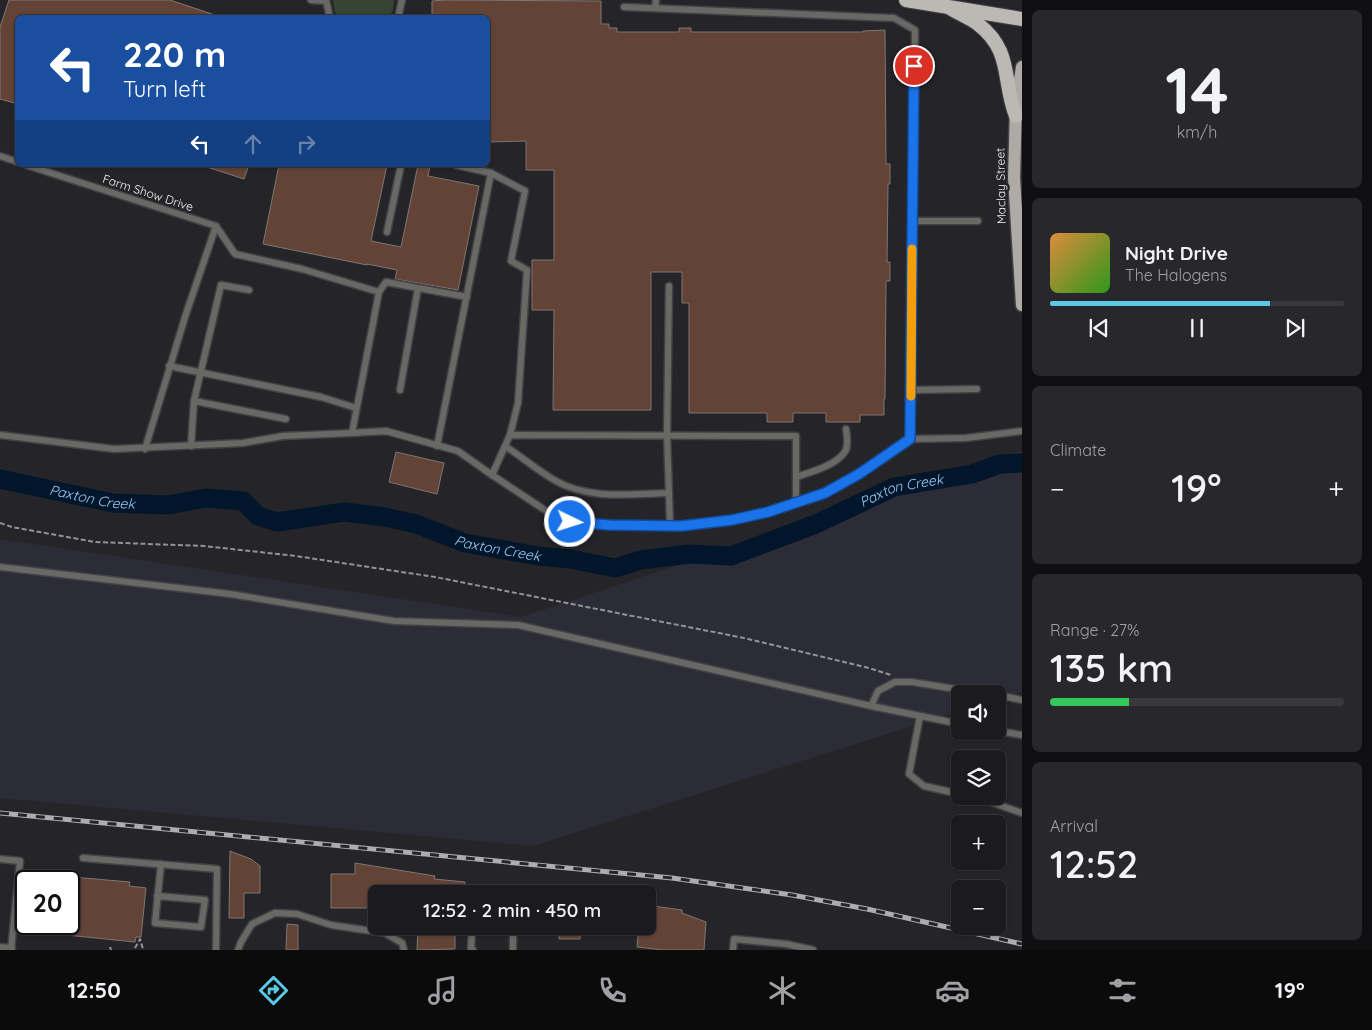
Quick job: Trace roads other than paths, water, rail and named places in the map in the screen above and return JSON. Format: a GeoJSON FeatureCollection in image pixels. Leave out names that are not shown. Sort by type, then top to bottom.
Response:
{"type":"FeatureCollection","features":[{"type":"Feature","properties":{"kind":"highway"},"geometry":{"type":"LineString","coordinates":[[906,0],[1022,20]]}},
{"type":"Feature","properties":{"kind":"highway"},"geometry":{"type":"LineString","coordinates":[[950,8],[978,24],[997,45],[1005,62],[1011,104],[1016,116]]}},
{"type":"Feature","properties":{"kind":"main road","name":"Maclay Street"},"geometry":{"type":"LineString","coordinates":[[1022,67],[1016,116],[1014,203],[1022,304]]}},
{"type":"Feature","properties":{"kind":"lane"},"geometry":{"type":"LineString","coordinates":[[311,0],[326,1],[329,15]]}},
{"type":"Feature","properties":{"kind":"lane"},"geometry":{"type":"LineString","coordinates":[[399,15],[402,0]]}},
{"type":"Feature","properties":{"kind":"lane"},"geometry":{"type":"LineString","coordinates":[[655,8],[656,0]]}},
{"type":"Feature","properties":{"kind":"lane"},"geometry":{"type":"LineString","coordinates":[[624,7],[894,18],[915,30],[910,439]]}},
{"type":"Feature","properties":{"kind":"lane"},"geometry":{"type":"LineString","coordinates":[[0,156],[15,161]]}},
{"type":"Feature","properties":{"kind":"lane","name":"Farm Show Drive"},"geometry":{"type":"LineString","coordinates":[[32,167],[216,226]]}},
{"type":"Feature","properties":{"kind":"lane"},"geometry":{"type":"LineString","coordinates":[[387,232],[401,167]]}},
{"type":"Feature","properties":{"kind":"lane"},"geometry":{"type":"LineString","coordinates":[[465,167],[491,173],[525,191],[510,261],[527,270],[518,403],[510,435],[492,475]]}},
{"type":"Feature","properties":{"kind":"lane"},"geometry":{"type":"LineString","coordinates":[[437,446],[491,173]]}},
{"type":"Feature","properties":{"kind":"lane"},"geometry":{"type":"LineString","coordinates":[[913,221],[978,221]]}},
{"type":"Feature","properties":{"kind":"lane"},"geometry":{"type":"LineString","coordinates":[[216,226],[235,254],[302,269],[379,292]]}},
{"type":"Feature","properties":{"kind":"lane"},"geometry":{"type":"LineString","coordinates":[[145,448],[169,366],[216,226]]}},
{"type":"Feature","properties":{"kind":"lane"},"geometry":{"type":"LineString","coordinates":[[352,433],[379,292],[386,282],[467,297]]}},
{"type":"Feature","properties":{"kind":"lane"},"geometry":{"type":"LineString","coordinates":[[191,446],[194,401],[222,285],[249,290]]}},
{"type":"Feature","properties":{"kind":"lane"},"geometry":{"type":"LineString","coordinates":[[668,286],[667,435],[670,525]]}},
{"type":"Feature","properties":{"kind":"lane"},"geometry":{"type":"LineString","coordinates":[[400,390],[418,288]]}},
{"type":"Feature","properties":{"kind":"lane"},"geometry":{"type":"LineString","coordinates":[[169,366],[321,397],[356,408]]}},
{"type":"Feature","properties":{"kind":"lane"},"geometry":{"type":"LineString","coordinates":[[911,390],[977,389]]}},
{"type":"Feature","properties":{"kind":"lane"},"geometry":{"type":"LineString","coordinates":[[194,401],[286,419]]}},
{"type":"Feature","properties":{"kind":"lane"},"geometry":{"type":"LineString","coordinates":[[796,477],[825,467],[842,454],[847,448],[846,429]]}},
{"type":"Feature","properties":{"kind":"lane"},"geometry":{"type":"LineString","coordinates":[[0,436],[114,449],[191,446],[249,442],[283,436],[386,431],[458,451],[545,510],[570,522],[610,525],[670,525],[732,520],[768,512],[825,493],[859,474],[910,439],[966,438],[1022,431]]}},
{"type":"Feature","properties":{"kind":"lane"},"geometry":{"type":"LineString","coordinates":[[510,435],[796,436],[796,502]]}},
{"type":"Feature","properties":{"kind":"lane"},"geometry":{"type":"LineString","coordinates":[[505,446],[556,482],[581,491],[615,495],[669,493]]}},
{"type":"Feature","properties":{"kind":"lane"},"geometry":{"type":"LineString","coordinates":[[0,567],[230,594],[394,621],[518,625],[871,706],[951,722]]}},
{"type":"Feature","properties":{"kind":"lane"},"geometry":{"type":"LineString","coordinates":[[871,706],[878,691],[895,682],[912,682],[951,688]]}},
{"type":"Feature","properties":{"kind":"lane"},"geometry":{"type":"LineString","coordinates":[[1006,697],[1022,700]]}},
{"type":"Feature","properties":{"kind":"lane"},"geometry":{"type":"LineString","coordinates":[[920,716],[909,774],[924,786],[951,792]]}},
{"type":"Feature","properties":{"kind":"lane"},"geometry":{"type":"LineString","coordinates":[[1006,732],[1022,735]]}},
{"type":"Feature","properties":{"kind":"lane"},"geometry":{"type":"LineString","coordinates":[[1001,805],[1022,813]]}},
{"type":"Feature","properties":{"kind":"lane"},"geometry":{"type":"LineString","coordinates":[[83,858],[217,869],[216,950]]}},
{"type":"Feature","properties":{"kind":"lane"},"geometry":{"type":"LineString","coordinates":[[0,859],[20,861],[12,949],[0,947]]}},
{"type":"Feature","properties":{"kind":"lane"},"geometry":{"type":"LineString","coordinates":[[158,896],[205,900],[201,927],[155,923],[161,864]]}},
{"type":"Feature","properties":{"kind":"lane"},"geometry":{"type":"LineString","coordinates":[[238,950],[252,924],[275,913],[297,914],[331,925],[385,933],[402,942],[404,950]]}},
{"type":"Feature","properties":{"kind":"lane"},"geometry":{"type":"LineString","coordinates":[[472,935],[473,950]]}},
{"type":"Feature","properties":{"kind":"lane"},"geometry":{"type":"LineString","coordinates":[[513,935],[513,950]]}},
{"type":"Feature","properties":{"kind":"lane"},"geometry":{"type":"LineString","coordinates":[[733,950],[734,939],[786,944],[813,950]]}},
{"type":"Feature","properties":{"kind":"waterway","name":"Paxton Creek"},"geometry":{"type":"LineString","coordinates":[[0,479],[113,503],[168,505],[206,498],[243,501],[258,516],[277,522],[344,512],[385,517],[416,524],[465,543],[615,568],[641,560],[689,554],[731,556],[816,524],[894,487],[972,474],[1000,464],[1022,463]]}},
{"type":"Feature","properties":{"kind":"railway"},"geometry":{"type":"LineString","coordinates":[[0,813],[672,878],[792,895],[867,909],[1022,944]]}}]}
